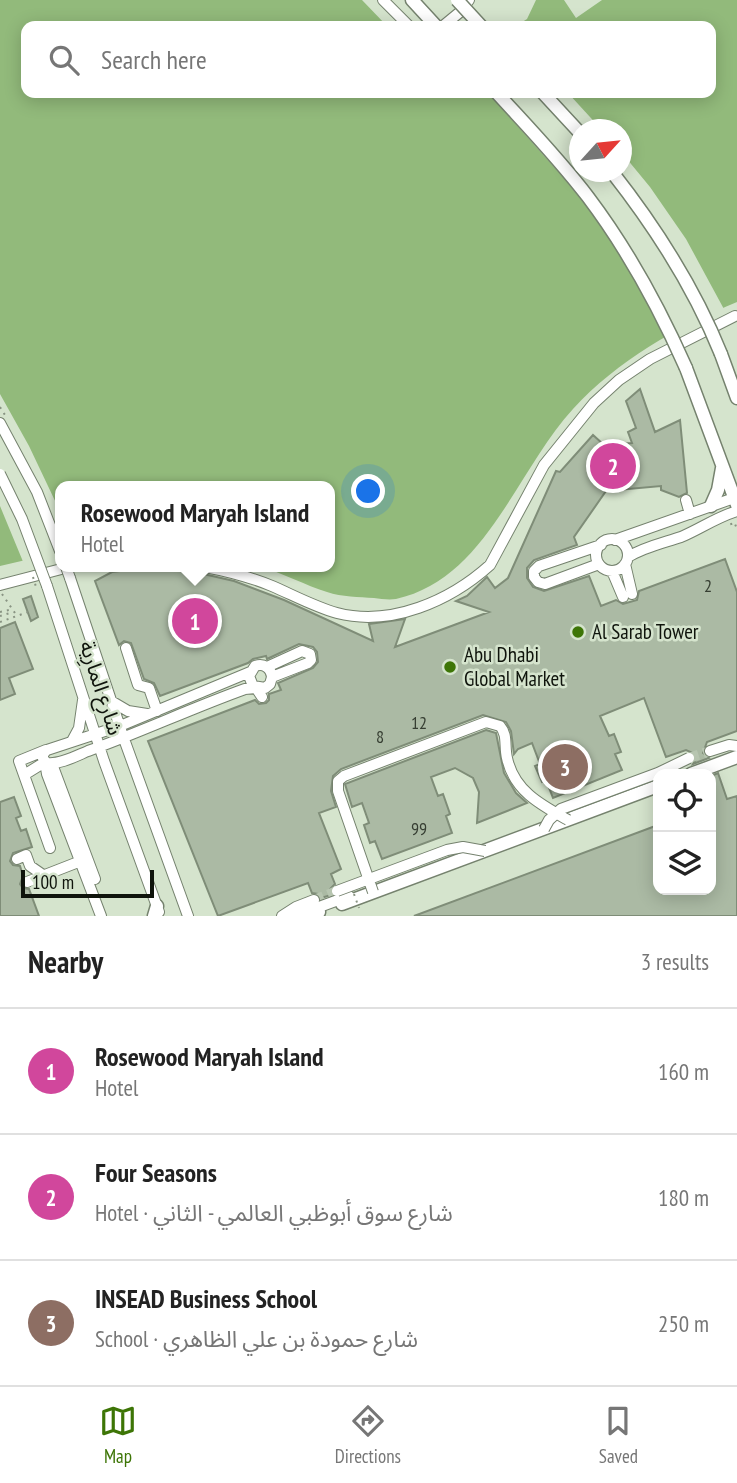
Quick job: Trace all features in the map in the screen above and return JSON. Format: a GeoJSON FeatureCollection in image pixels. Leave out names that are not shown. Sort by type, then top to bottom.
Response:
{"type":"FeatureCollection","features":[{"type":"Feature","properties":{"kind":"main road"},"geometry":{"type":"LineString","coordinates":[[412,0],[431,21]]}},
{"type":"Feature","properties":{"kind":"main road"},"geometry":{"type":"LineString","coordinates":[[457,0],[476,21]]}},
{"type":"Feature","properties":{"kind":"main road"},"geometry":{"type":"LineString","coordinates":[[502,98],[571,175],[631,259],[678,349],[736,503]]}},
{"type":"Feature","properties":{"kind":"main road"},"geometry":{"type":"LineString","coordinates":[[548,98],[569,122]]}},
{"type":"Feature","properties":{"kind":"main road"},"geometry":{"type":"LineString","coordinates":[[619,182],[684,275],[711,330],[737,398]]}},
{"type":"Feature","properties":{"kind":"main road"},"geometry":{"type":"LineString","coordinates":[[711,506],[720,482],[722,464]]}},
{"type":"Feature","properties":{"kind":"main road"},"geometry":{"type":"LineString","coordinates":[[701,769],[736,751]]}},
{"type":"Feature","properties":{"kind":"main road"},"geometry":{"type":"LineString","coordinates":[[342,904],[653,787]]}},
{"type":"Feature","properties":{"kind":"street"},"geometry":{"type":"LineString","coordinates":[[383,0],[404,21]]}},
{"type":"Feature","properties":{"kind":"street"},"geometry":{"type":"LineString","coordinates":[[449,21],[469,0]]}},
{"type":"Feature","properties":{"kind":"street"},"geometry":{"type":"LineString","coordinates":[[227,572],[245,576],[344,615],[373,617],[397,614],[435,601],[479,575],[490,565],[544,465],[594,403],[650,359],[735,316]]}},
{"type":"Feature","properties":{"kind":"street"},"geometry":{"type":"LineString","coordinates":[[0,423],[37,492],[55,538]]}},
{"type":"Feature","properties":{"kind":"street","name":"شارع المارِية"},"geometry":{"type":"LineString","coordinates":[[0,474],[35,552],[157,913]]}},
{"type":"Feature","properties":{"kind":"street"},"geometry":{"type":"LineString","coordinates":[[686,500],[690,514]]}},
{"type":"Feature","properties":{"kind":"street"},"geometry":{"type":"LineString","coordinates":[[599,564],[545,583],[534,578],[534,571],[539,566],[711,506],[736,503]]}},
{"type":"Feature","properties":{"kind":"street"},"geometry":{"type":"LineString","coordinates":[[612,571],[640,550],[689,533],[719,517],[736,503]]}},
{"type":"Feature","properties":{"kind":"street"},"geometry":{"type":"LineString","coordinates":[[601,545],[597,554],[599,564],[612,571],[628,596],[626,548],[615,540]]}},
{"type":"Feature","properties":{"kind":"street"},"geometry":{"type":"LineString","coordinates":[[0,588],[55,571]]}},
{"type":"Feature","properties":{"kind":"street","name":"شارع المارِية"},"geometry":{"type":"LineString","coordinates":[[69,572],[124,739],[188,916]]}},
{"type":"Feature","properties":{"kind":"street"},"geometry":{"type":"LineString","coordinates":[[126,648],[138,685],[149,688],[154,713]]}},
{"type":"Feature","properties":{"kind":"street"},"geometry":{"type":"LineString","coordinates":[[24,775],[48,763],[124,739],[241,691],[265,688],[308,663],[311,660],[310,654],[302,651],[267,667],[259,665],[250,672],[154,713],[19,761],[50,848]]}},
{"type":"Feature","properties":{"kind":"street"},"geometry":{"type":"LineString","coordinates":[[265,688],[267,667]]}},
{"type":"Feature","properties":{"kind":"street"},"geometry":{"type":"LineString","coordinates":[[250,672],[249,679],[265,688]]}},
{"type":"Feature","properties":{"kind":"street"},"geometry":{"type":"LineString","coordinates":[[72,741],[79,728],[83,696]]}},
{"type":"Feature","properties":{"kind":"street"},"geometry":{"type":"LineString","coordinates":[[111,701],[128,710],[154,713]]}},
{"type":"Feature","properties":{"kind":"street"},"geometry":{"type":"LineString","coordinates":[[373,892],[337,788],[338,781],[344,776],[465,729],[486,722],[500,726],[505,735],[507,759],[516,780],[531,798],[568,820]]}},
{"type":"Feature","properties":{"kind":"street"},"geometry":{"type":"LineString","coordinates":[[730,734],[736,751]]}},
{"type":"Feature","properties":{"kind":"street"},"geometry":{"type":"LineString","coordinates":[[714,746],[736,751]]}},
{"type":"Feature","properties":{"kind":"street"},"geometry":{"type":"LineString","coordinates":[[47,750],[43,754],[108,916]]}},
{"type":"Feature","properties":{"kind":"street"},"geometry":{"type":"LineString","coordinates":[[695,769],[736,751]]}},
{"type":"Feature","properties":{"kind":"street"},"geometry":{"type":"LineString","coordinates":[[544,829],[555,813],[566,807],[658,773],[689,758]]}},
{"type":"Feature","properties":{"kind":"street"},"geometry":{"type":"LineString","coordinates":[[295,916],[653,787]]}},
{"type":"Feature","properties":{"kind":"street"},"geometry":{"type":"LineString","coordinates":[[337,891],[447,850],[463,847],[485,850]]}},
{"type":"Feature","properties":{"kind":"street"},"geometry":{"type":"LineString","coordinates":[[17,859],[26,855],[30,866],[43,875]]}},
{"type":"Feature","properties":{"kind":"street"},"geometry":{"type":"LineString","coordinates":[[27,882],[84,860]]}},
{"type":"Feature","properties":{"kind":"street"},"geometry":{"type":"LineString","coordinates":[[84,860],[101,916]]}},
{"type":"Feature","properties":{"kind":"street"},"geometry":{"type":"LineString","coordinates":[[282,916],[296,907],[314,909]]}},
{"type":"Feature","properties":{"kind":"path"},"geometry":{"type":"LineString","coordinates":[[732,527],[737,525]]}},
{"type":"Feature","properties":{"kind":"path"},"geometry":{"type":"LineString","coordinates":[[33,577],[37,590]]}},
{"type":"Feature","properties":{"kind":"path"},"geometry":{"type":"LineString","coordinates":[[0,588],[17,616]]}},
{"type":"Feature","properties":{"kind":"path"},"geometry":{"type":"LineString","coordinates":[[0,612],[10,612],[0,616]]}},
{"type":"Feature","properties":{"kind":"path"},"geometry":{"type":"LineString","coordinates":[[0,622],[28,612]]}},
{"type":"Feature","properties":{"kind":"shaded area"},"geometry":{"type":"Polygon","coordinates":[[[0,0],[362,0],[382,21],[21,21],[21,98],[716,98],[716,21],[524,21],[536,0],[564,0],[576,18],[602,0],[737,0],[737,302],[692,322],[649,346],[591,391],[553,434],[497,520],[454,570],[427,588],[396,599],[333,594],[276,572],[335,572],[335,481],[55,481],[55,553],[0,566],[0,0]]]}},
{"type":"Feature","properties":{"kind":"pier"},"geometry":{"type":"Polygon","coordinates":[[[492,98],[573,98],[592,119],[569,119],[569,182],[632,182],[632,165],[686,239],[725,311],[668,340],[638,280],[603,227],[563,177],[492,98]]]}},
{"type":"Feature","properties":{"kind":"pier"},"geometry":{"type":"Polygon","coordinates":[[[0,394],[55,501],[55,557],[24,564],[0,506],[0,394]]]}},
{"type":"Feature","properties":{"kind":"building"},"geometry":{"type":"Polygon","coordinates":[[[640,389],[655,432],[680,420],[687,493],[679,497],[661,490],[661,486],[606,491],[574,537],[577,545],[534,560],[527,568],[527,578],[533,587],[544,591],[589,576],[601,606],[616,600],[623,604],[637,600],[639,591],[725,559],[737,592],[737,731],[707,742],[703,753],[709,758],[693,764],[695,754],[686,750],[666,757],[644,698],[600,716],[609,736],[614,734],[621,752],[615,754],[622,770],[553,798],[546,780],[542,782],[535,766],[540,764],[532,743],[518,749],[514,754],[511,731],[506,722],[483,715],[341,769],[333,776],[331,791],[336,807],[319,813],[341,869],[331,874],[335,884],[330,889],[331,895],[321,898],[312,893],[308,883],[218,916],[148,741],[255,700],[259,704],[266,703],[269,694],[281,690],[278,683],[313,668],[318,662],[317,652],[313,647],[299,644],[267,659],[266,656],[253,659],[160,696],[154,683],[144,679],[131,643],[124,641],[119,645],[95,581],[112,572],[195,572],[234,581],[284,600],[373,641],[369,624],[405,619],[395,647],[489,612],[456,601],[467,596],[487,577],[495,588],[508,578],[556,471],[560,472],[593,435],[604,445],[632,443],[628,432],[636,428],[626,401],[640,389]]]}},
{"type":"Feature","properties":{"kind":"building"},"geometry":{"type":"Polygon","coordinates":[[[31,596],[38,617],[31,621],[23,599],[31,596]]]}},
{"type":"Feature","properties":{"kind":"building"},"geometry":{"type":"Polygon","coordinates":[[[15,622],[33,669],[9,678],[15,694],[0,700],[0,628],[15,622]]]}},
{"type":"Feature","properties":{"kind":"building"},"geometry":{"type":"Polygon","coordinates":[[[486,730],[496,733],[504,773],[516,793],[527,803],[477,823],[479,792],[473,778],[455,768],[431,777],[438,796],[443,794],[450,814],[446,816],[452,833],[382,859],[375,841],[370,843],[364,825],[369,823],[362,803],[352,807],[345,784],[486,730]]]}},
{"type":"Feature","properties":{"kind":"building"},"geometry":{"type":"Polygon","coordinates":[[[718,773],[727,799],[737,796],[737,916],[414,916],[653,827],[653,895],[716,895],[718,773]]]}},
{"type":"Feature","properties":{"kind":"building"},"geometry":{"type":"Polygon","coordinates":[[[14,797],[21,816],[16,818],[21,831],[26,829],[32,847],[13,853],[10,861],[13,865],[20,866],[23,876],[20,884],[29,889],[39,916],[0,916],[0,802],[14,797]]]}},
{"type":"Feature","properties":{"kind":"tunnel"},"geometry":{"type":"LineString","coordinates":[[689,758],[710,751]]}},
{"type":"Feature","properties":{"kind":"tunnel"},"geometry":{"type":"LineString","coordinates":[[314,900],[337,891]]}},
{"type":"Feature","properties":{"kind":"place","name":"Four Seasons"},"geometry":{"type":"Point","coordinates":[613,466]}},
{"type":"Feature","properties":{"kind":"place","name":"Rosewood Maryah Island"},"geometry":{"type":"Point","coordinates":[195,621]}},
{"type":"Feature","properties":{"kind":"place","name":"Al Sarab Tower"},"geometry":{"type":"Point","coordinates":[578,632]}},
{"type":"Feature","properties":{"kind":"place","name":"Abu Dhabi Global Market"},"geometry":{"type":"Point","coordinates":[450,667]}},
{"type":"Feature","properties":{"kind":"place","name":"INSEAD Business School"},"geometry":{"type":"Point","coordinates":[565,767]}}]}
